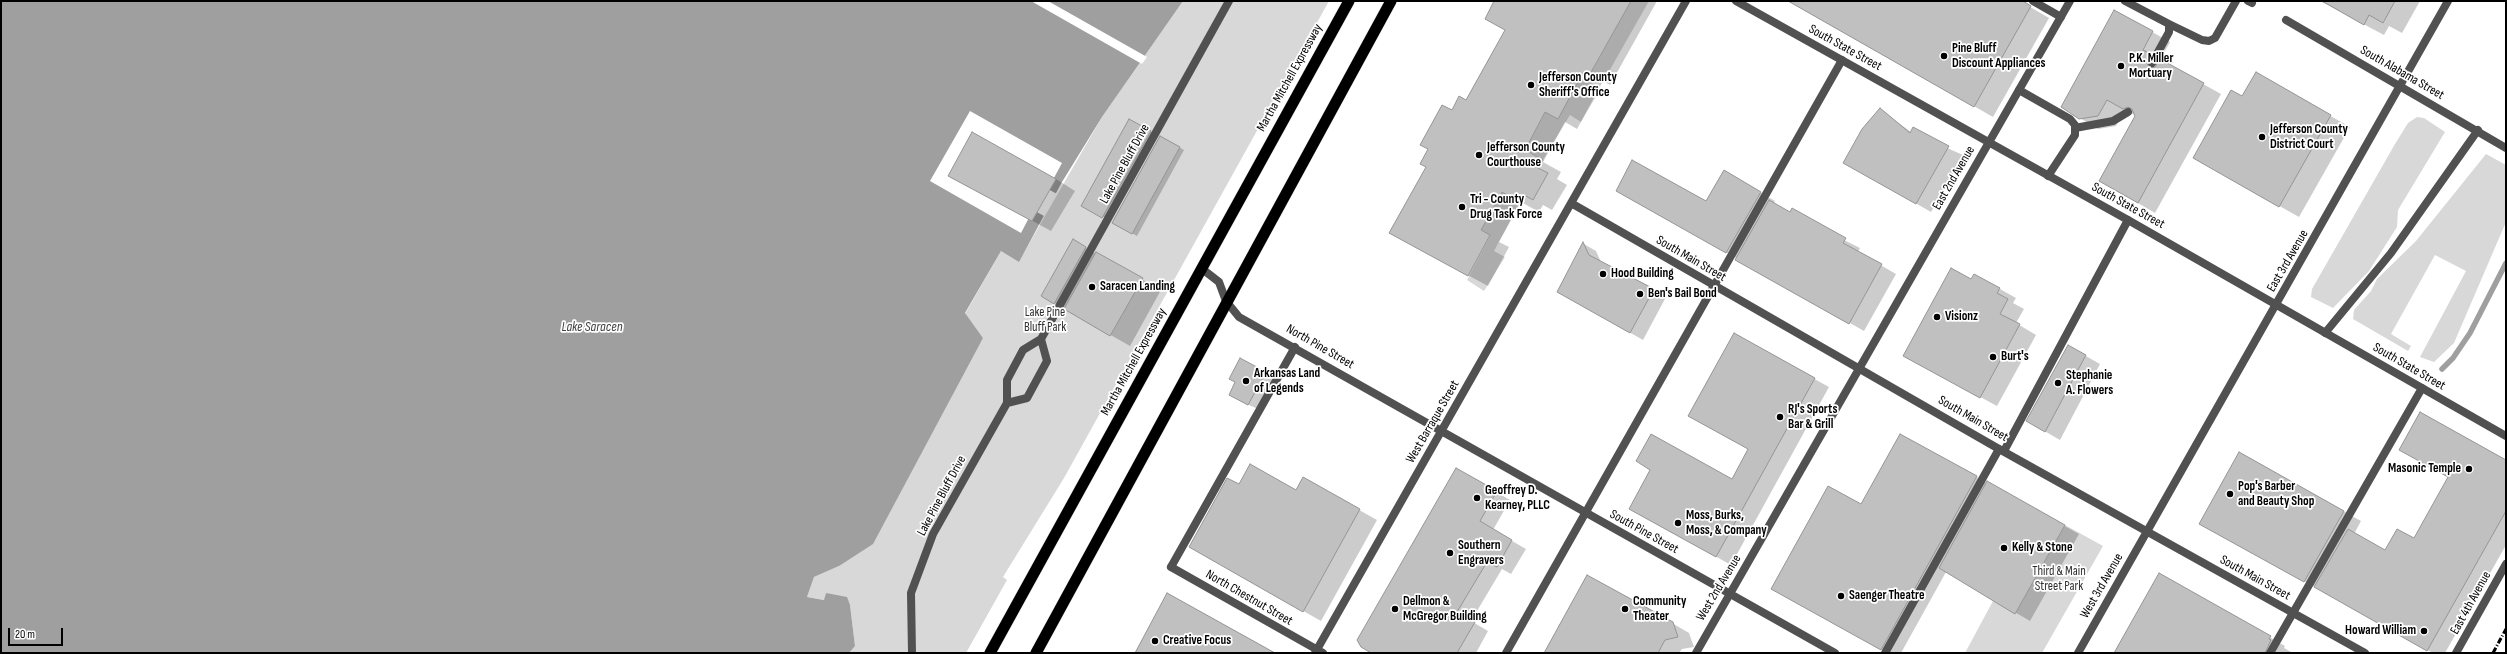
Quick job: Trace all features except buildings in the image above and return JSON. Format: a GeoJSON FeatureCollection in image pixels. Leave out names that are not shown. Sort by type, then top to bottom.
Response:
{"type":"FeatureCollection","features":[{"type":"Feature","properties":{"kind":"highway","name":"Martha Mitchell Expressway"},"geometry":{"type":"LineString","coordinates":[[990,653],[1349,1]]}},
{"type":"Feature","properties":{"kind":"highway"},"geometry":{"type":"LineString","coordinates":[[1036,653],[1226,301],[1391,1]]}},
{"type":"Feature","properties":{"kind":"street","name":"Lake Pine Bluff Drive"},"geometry":{"type":"LineString","coordinates":[[912,653],[911,593],[933,534],[1007,403],[1007,380],[1023,350],[1041,339],[1230,1]]}},
{"type":"Feature","properties":{"kind":"street","name":"West Barraque Street"},"geometry":{"type":"LineString","coordinates":[[1318,652],[1686,1]]}},
{"type":"Feature","properties":{"kind":"street","name":"South State Street"},"geometry":{"type":"LineString","coordinates":[[1736,1],[2128,220],[2506,436]]}},
{"type":"Feature","properties":{"kind":"street"},"geometry":{"type":"LineString","coordinates":[[2033,1],[2061,17]]}},
{"type":"Feature","properties":{"kind":"street","name":"East 2nd Avenue"},"geometry":{"type":"LineString","coordinates":[[1859,368],[2070,1]]}},
{"type":"Feature","properties":{"kind":"street"},"geometry":{"type":"LineString","coordinates":[[2125,1],[2168,24],[2202,40],[2209,41],[2215,38],[2236,1]]}},
{"type":"Feature","properties":{"kind":"street","name":"East 3rd Avenue"},"geometry":{"type":"LineString","coordinates":[[2147,532],[2448,1]]}},
{"type":"Feature","properties":{"kind":"street","name":"South Alabama Street"},"geometry":{"type":"LineString","coordinates":[[2286,20],[2400,88],[2478,130],[2506,148]]}},
{"type":"Feature","properties":{"kind":"street"},"geometry":{"type":"LineString","coordinates":[[2152,63],[2169,32],[2168,24]]}},
{"type":"Feature","properties":{"kind":"street"},"geometry":{"type":"LineString","coordinates":[[1506,653],[1842,60]]}},
{"type":"Feature","properties":{"kind":"street"},"geometry":{"type":"LineString","coordinates":[[2018,90],[2070,119],[2076,128],[2075,136],[2048,176]]}},
{"type":"Feature","properties":{"kind":"street"},"geometry":{"type":"LineString","coordinates":[[2076,128],[2113,121],[2128,112]]}},
{"type":"Feature","properties":{"kind":"street"},"geometry":{"type":"LineString","coordinates":[[2325,333],[2391,253],[2478,130]]}},
{"type":"Feature","properties":{"kind":"street","name":"South Main Street"},"geometry":{"type":"LineString","coordinates":[[1571,203],[2002,450],[2365,653]]}},
{"type":"Feature","properties":{"kind":"street"},"geometry":{"type":"LineString","coordinates":[[1885,653],[2002,450],[2128,220]]}},
{"type":"Feature","properties":{"kind":"street","name":"North Pine Street"},"geometry":{"type":"LineString","coordinates":[[1201,268],[1219,282],[1226,301],[1239,317],[1295,347],[1442,431]]}},
{"type":"Feature","properties":{"kind":"street"},"geometry":{"type":"LineString","coordinates":[[1007,403],[1027,398],[1047,361],[1041,339]]}},
{"type":"Feature","properties":{"kind":"street","name":"North Chestnut Street"},"geometry":{"type":"LineString","coordinates":[[1295,347],[1170,567],[1318,652]]}},
{"type":"Feature","properties":{"kind":"street","name":"West 2nd Avenue"},"geometry":{"type":"LineString","coordinates":[[1696,653],[1728,593],[1742,574],[1859,368]]}},
{"type":"Feature","properties":{"kind":"street"},"geometry":{"type":"LineString","coordinates":[[2270,653],[2422,388]]}},
{"type":"Feature","properties":{"kind":"street","name":"South Pine Street"},"geometry":{"type":"LineString","coordinates":[[1442,431],[1835,653]]}},
{"type":"Feature","properties":{"kind":"street","name":"West 3rd Avenue"},"geometry":{"type":"LineString","coordinates":[[2078,653],[2147,532]]}},
{"type":"Feature","properties":{"kind":"street","name":"East 4th Avenue"},"geometry":{"type":"LineString","coordinates":[[2456,653],[2506,564]]}},
{"type":"Feature","properties":{"kind":"green space","name":"Lake Pine Bluff Park"},"geometry":{"type":"Polygon","coordinates":[[[1183,1],[1329,1],[1064,478],[1003,577],[1007,580],[966,653],[849,653],[855,646],[850,605],[826,593],[825,600],[807,597],[814,577],[839,566],[983,338],[965,314],[1001,251],[1019,261],[1102,117],[1183,1]]]}},
{"type":"Feature","properties":{"kind":"green space"},"geometry":{"type":"Polygon","coordinates":[[[1631,1],[1649,1],[1603,82],[1590,74],[1631,1]]]}},
{"type":"Feature","properties":{"kind":"green space"},"geometry":{"type":"Polygon","coordinates":[[[1580,78],[1601,88],[1581,122],[1570,115],[1543,160],[1525,150],[1545,112],[1580,78]]]}},
{"type":"Feature","properties":{"kind":"green space"},"geometry":{"type":"Polygon","coordinates":[[[2417,117],[2424,118],[2445,132],[2398,210],[2397,227],[2369,271],[2333,308],[2311,297],[2312,289],[2395,144],[2408,123],[2417,117]]]}},
{"type":"Feature","properties":{"kind":"green space"},"geometry":{"type":"Polygon","coordinates":[[[2486,154],[2506,165],[2506,222],[2454,343],[2434,362],[2420,357],[2466,271],[2435,255],[2391,334],[2411,346],[2408,351],[2353,319],[2354,310],[2371,291],[2377,279],[2416,241],[2486,154]]]}},
{"type":"Feature","properties":{"kind":"green space"},"geometry":{"type":"Polygon","coordinates":[[[1502,192],[1517,201],[1515,205],[1518,206],[1494,251],[1505,257],[1484,291],[1467,280],[1490,236],[1481,230],[1502,192]]]}},
{"type":"Feature","properties":{"kind":"green space","name":"Third & Main Street Park"},"geometry":{"type":"Polygon","coordinates":[[[2065,525],[2103,546],[2042,653],[1965,653],[1993,601],[2015,613],[2065,525]]]}},
{"type":"Feature","properties":{"kind":"water","name":"Lake Saracen"},"geometry":{"type":"Polygon","coordinates":[[[1,1],[1183,1],[1102,117],[1062,182],[1019,262],[1001,251],[965,313],[983,338],[873,544],[839,566],[814,577],[807,597],[824,600],[826,593],[847,597],[850,605],[855,646],[849,653],[1,653],[1,1]]]}},
{"type":"Feature","properties":{"kind":"pier"},"geometry":{"type":"Polygon","coordinates":[[[1031,1],[1048,1],[1147,57],[1142,64],[1031,1]]]}},
{"type":"Feature","properties":{"kind":"pier"},"geometry":{"type":"Polygon","coordinates":[[[970,111],[1062,163],[1048,189],[1057,194],[1044,216],[1033,210],[1021,233],[930,181],[970,111]]]}},
{"type":"Feature","properties":{"kind":"waterway"},"geometry":{"type":"LineString","coordinates":[[2442,369],[2453,358],[2470,333],[2506,263]]}},
{"type":"Feature","properties":{"kind":"railway"},"geometry":{"type":"LineString","coordinates":[[2493,653],[2506,629]]}},
{"type":"Feature","properties":{"kind":"place","name":"Pine Bluff Discount Appliances"},"geometry":{"type":"Point","coordinates":[1944,56]}},
{"type":"Feature","properties":{"kind":"place","name":"P.K. Miller Mortuary"},"geometry":{"type":"Point","coordinates":[2121,66]}},
{"type":"Feature","properties":{"kind":"place","name":"Jefferson County Sheriff's Office"},"geometry":{"type":"Point","coordinates":[1531,85]}},
{"type":"Feature","properties":{"kind":"place","name":"Jefferson County District Court"},"geometry":{"type":"Point","coordinates":[2262,137]}},
{"type":"Feature","properties":{"kind":"place","name":"Jefferson County Courthouse"},"geometry":{"type":"Point","coordinates":[1479,155]}},
{"type":"Feature","properties":{"kind":"place","name":"Tri - County Drug Task Force"},"geometry":{"type":"Point","coordinates":[1462,207]}},
{"type":"Feature","properties":{"kind":"place","name":"Hood Building"},"geometry":{"type":"Point","coordinates":[1603,274]}},
{"type":"Feature","properties":{"kind":"place","name":"Saracen Landing"},"geometry":{"type":"Point","coordinates":[1092,287]}},
{"type":"Feature","properties":{"kind":"place","name":"Ben's Bail Bond"},"geometry":{"type":"Point","coordinates":[1640,294]}},
{"type":"Feature","properties":{"kind":"place","name":"Visionz"},"geometry":{"type":"Point","coordinates":[1937,317]}},
{"type":"Feature","properties":{"kind":"place","name":"Burt's"},"geometry":{"type":"Point","coordinates":[1993,357]}},
{"type":"Feature","properties":{"kind":"place","name":"Arkansas Land of Legends"},"geometry":{"type":"Point","coordinates":[1246,381]}},
{"type":"Feature","properties":{"kind":"place","name":"Stephanie A. Flowers"},"geometry":{"type":"Point","coordinates":[2058,383]}},
{"type":"Feature","properties":{"kind":"place","name":"RJ's Sports Bar & Grill"},"geometry":{"type":"Point","coordinates":[1780,417]}},
{"type":"Feature","properties":{"kind":"place","name":"Masonic Temple"},"geometry":{"type":"Point","coordinates":[2469,469]}},
{"type":"Feature","properties":{"kind":"place","name":"Pop's Barber and Beauty Shop"},"geometry":{"type":"Point","coordinates":[2230,494]}},
{"type":"Feature","properties":{"kind":"place","name":"Geoffrey D. Kearney, PLLC"},"geometry":{"type":"Point","coordinates":[1477,498]}},
{"type":"Feature","properties":{"kind":"place","name":"Moss, Burks, Moss, & Company"},"geometry":{"type":"Point","coordinates":[1678,523]}},
{"type":"Feature","properties":{"kind":"place","name":"Kelly & Stone"},"geometry":{"type":"Point","coordinates":[2004,548]}},
{"type":"Feature","properties":{"kind":"place","name":"Southern Engravers"},"geometry":{"type":"Point","coordinates":[1450,553]}},
{"type":"Feature","properties":{"kind":"place","name":"Saenger Theatre"},"geometry":{"type":"Point","coordinates":[1841,596]}},
{"type":"Feature","properties":{"kind":"place","name":"Dellmon & McGregor Building"},"geometry":{"type":"Point","coordinates":[1395,609]}},
{"type":"Feature","properties":{"kind":"place","name":"Community Theater"},"geometry":{"type":"Point","coordinates":[1625,609]}},
{"type":"Feature","properties":{"kind":"place","name":"Howard William"},"geometry":{"type":"Point","coordinates":[2424,631]}},
{"type":"Feature","properties":{"kind":"place","name":"Creative Focus"},"geometry":{"type":"Point","coordinates":[1155,641]}}]}
